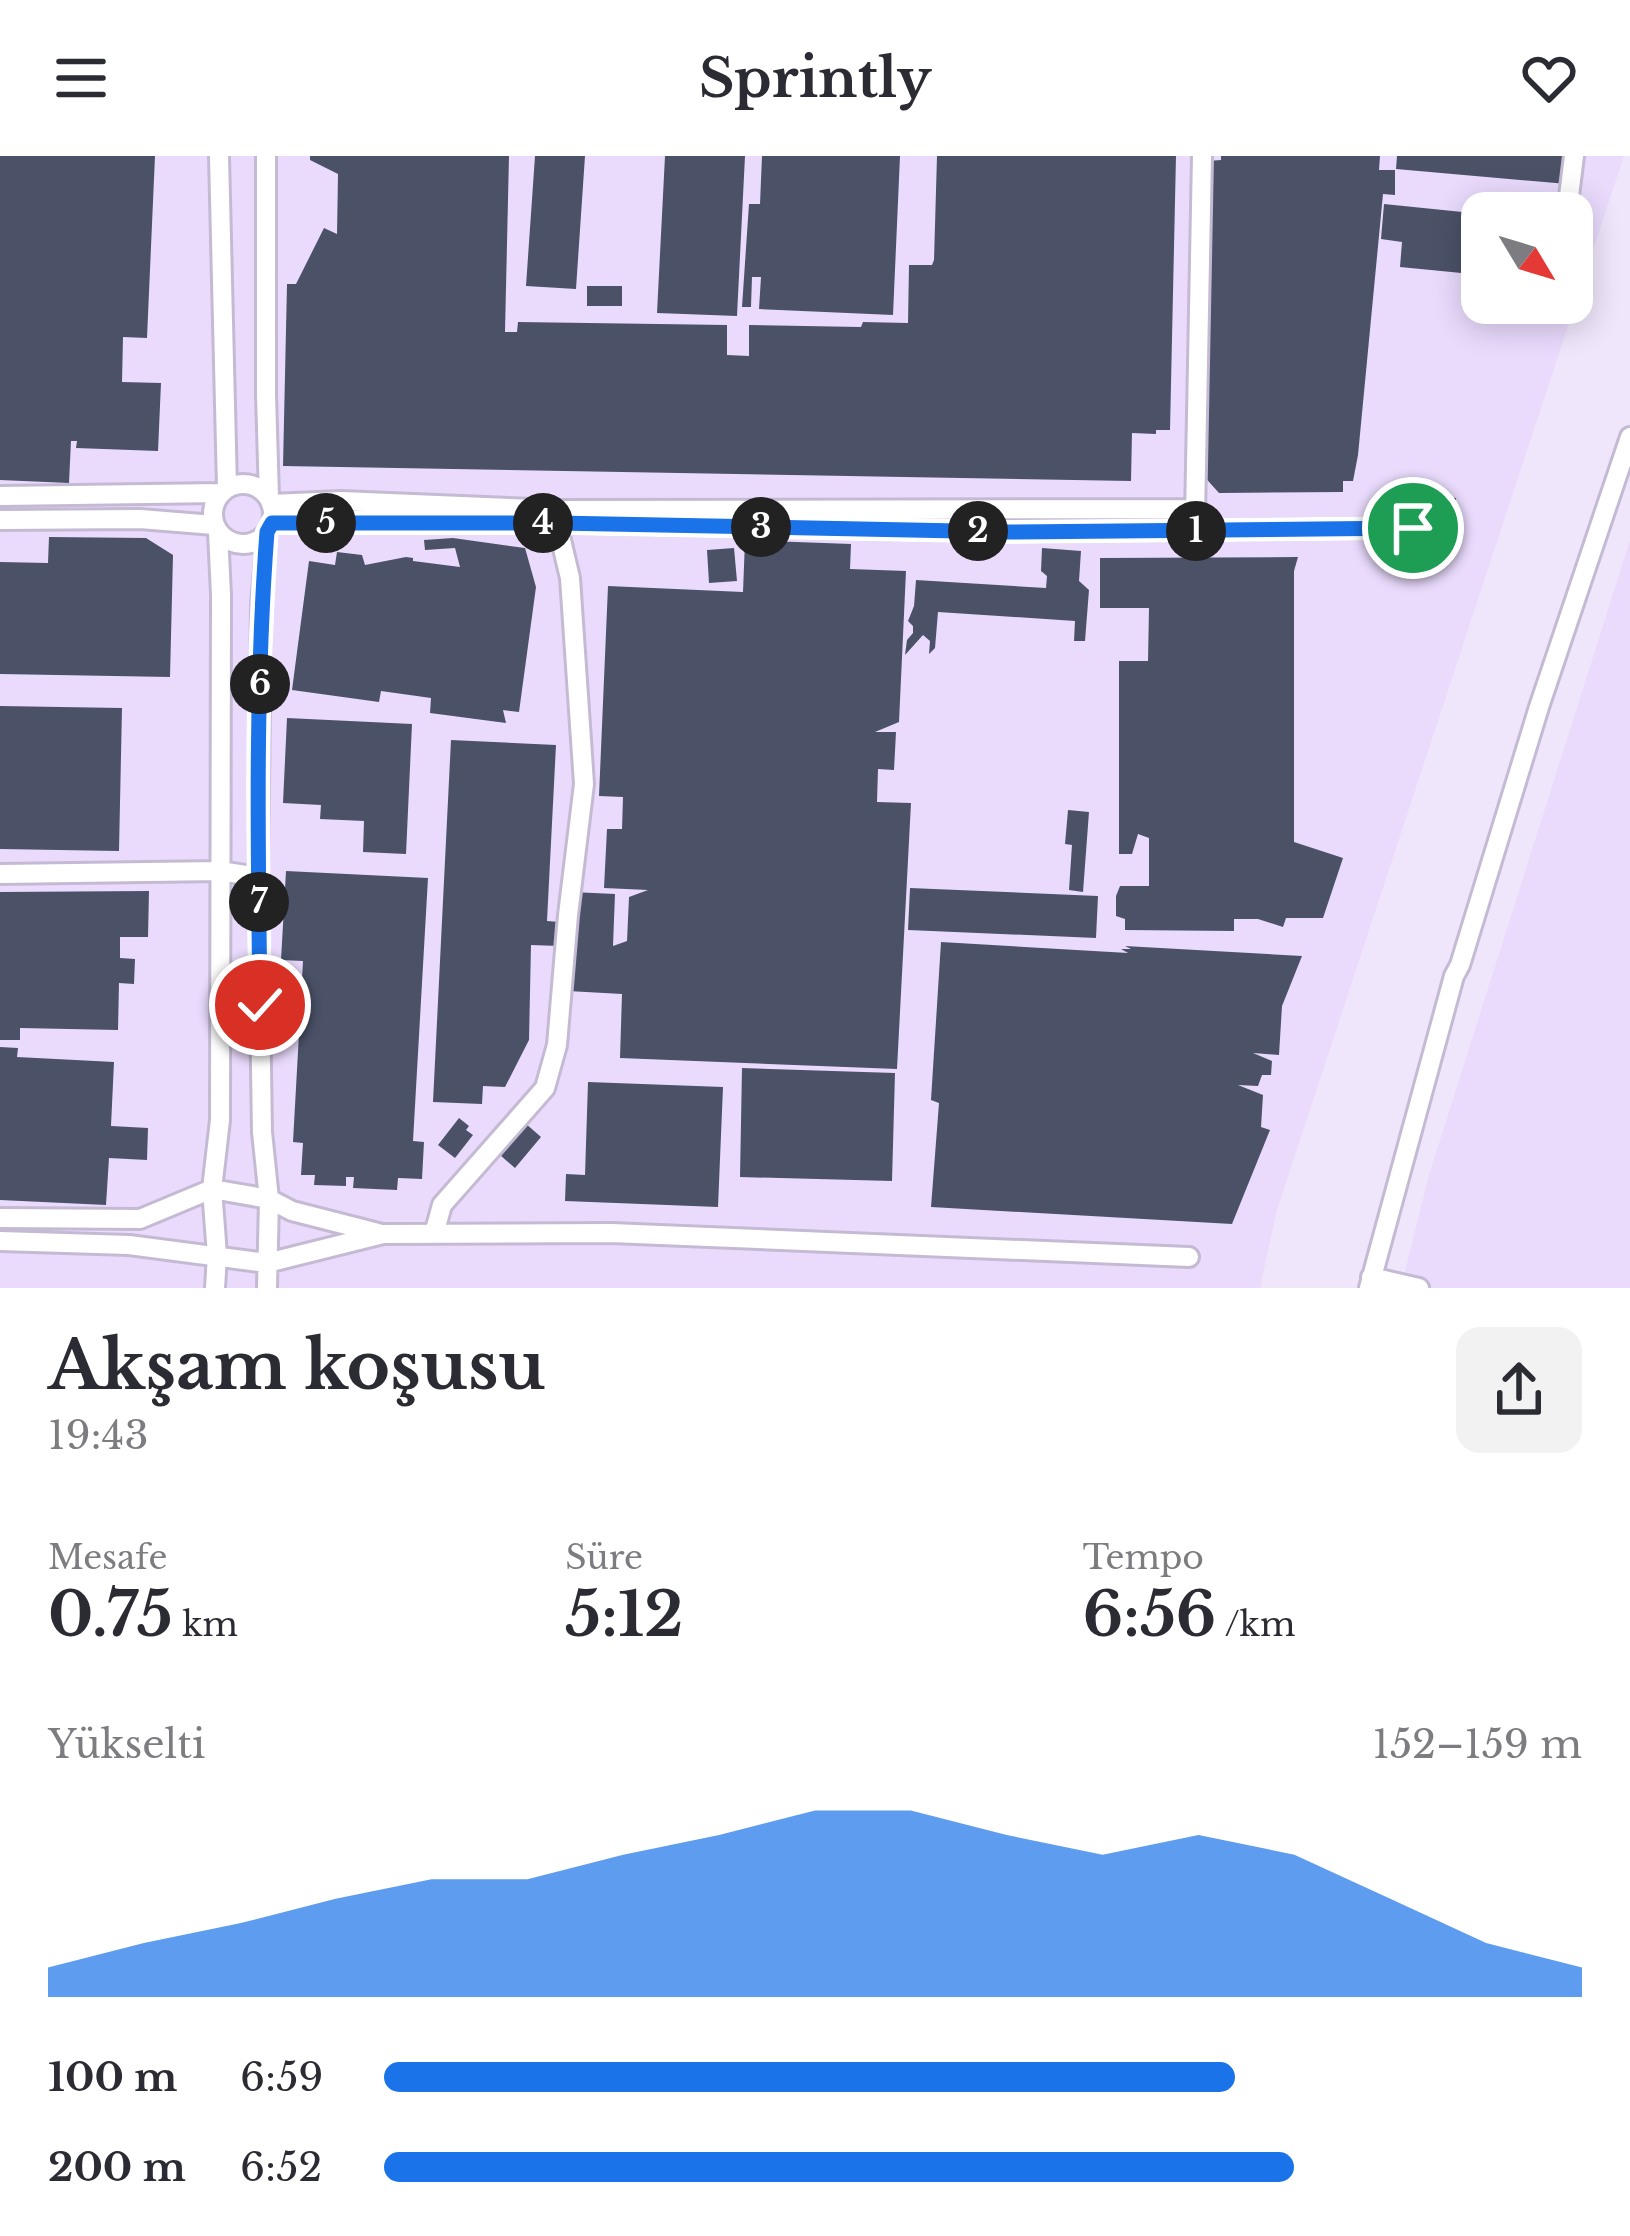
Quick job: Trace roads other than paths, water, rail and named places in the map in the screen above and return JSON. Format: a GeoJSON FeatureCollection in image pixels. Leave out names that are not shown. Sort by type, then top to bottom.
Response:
{"type":"FeatureCollection","features":[{"type":"Feature","properties":{"kind":"street"},"geometry":{"type":"LineString","coordinates":[[215,1288],[212,1189],[220,1120],[221,595],[213,508],[223,491],[219,156]]}},
{"type":"Feature","properties":{"kind":"street"},"geometry":{"type":"LineString","coordinates":[[266,156],[269,514],[261,605],[258,877],[267,1288]]}},
{"type":"Feature","properties":{"kind":"street"},"geometry":{"type":"LineString","coordinates":[[1197,531],[1202,156]]}},
{"type":"Feature","properties":{"kind":"street"},"geometry":{"type":"LineString","coordinates":[[1570,192],[1574,156]]}},
{"type":"Feature","properties":{"kind":"street"},"geometry":{"type":"LineString","coordinates":[[1419,1288],[1370,1282],[1454,976],[1630,437]]}},
{"type":"Feature","properties":{"kind":"street"},"geometry":{"type":"LineString","coordinates":[[0,496],[223,491],[245,484],[254,486],[269,514],[260,539],[242,544],[224,538],[216,528],[140,519],[0,520]]}},
{"type":"Feature","properties":{"kind":"street"},"geometry":{"type":"LineString","coordinates":[[269,514],[341,501],[558,517],[1009,532],[1413,528]]}},
{"type":"Feature","properties":{"kind":"street"},"geometry":{"type":"LineString","coordinates":[[558,517],[1195,509]]}},
{"type":"Feature","properties":{"kind":"street"},"geometry":{"type":"LineString","coordinates":[[434,1234],[442,1205],[545,1088],[557,1045],[584,784],[570,578],[558,517]]}},
{"type":"Feature","properties":{"kind":"street"},"geometry":{"type":"LineString","coordinates":[[0,874],[220,871],[258,877]]}},
{"type":"Feature","properties":{"kind":"street"},"geometry":{"type":"LineString","coordinates":[[0,1219],[140,1219],[212,1189],[268,1199],[383,1234]]}},
{"type":"Feature","properties":{"kind":"street"},"geometry":{"type":"LineString","coordinates":[[0,1241],[129,1245],[267,1263],[383,1234],[611,1233],[1189,1257]]}}]}
